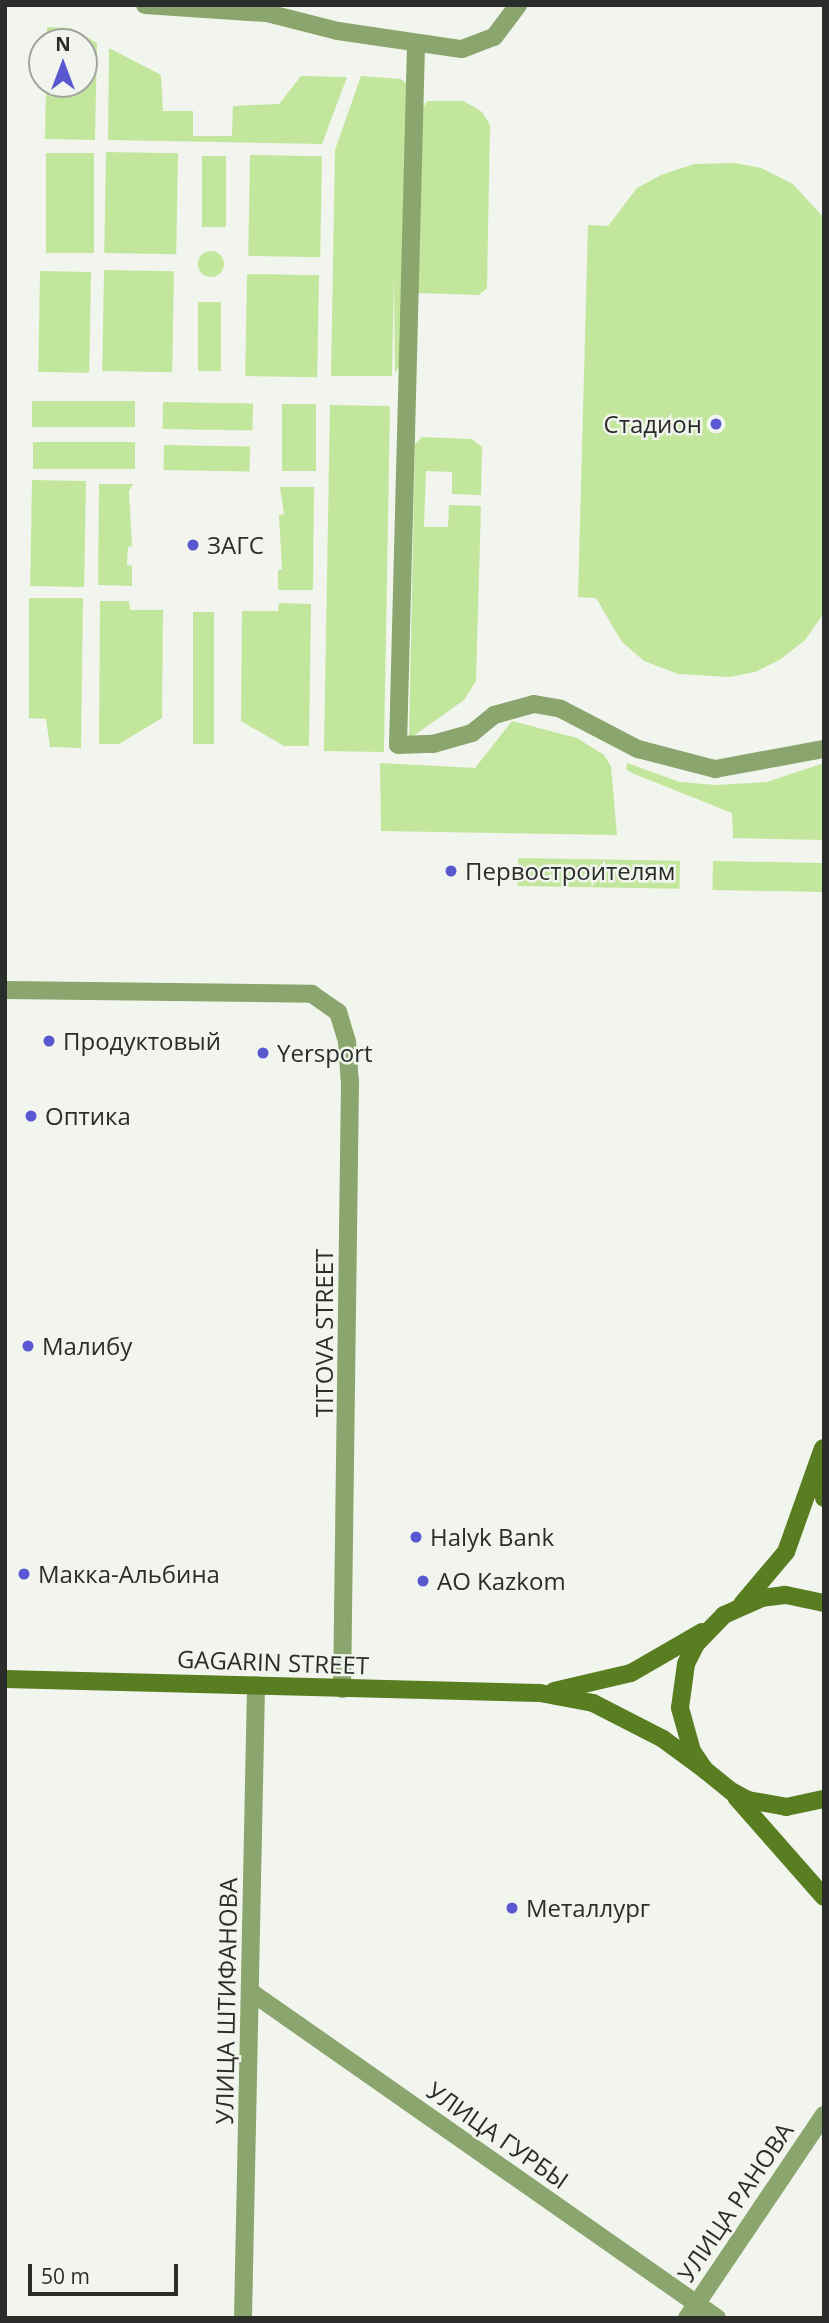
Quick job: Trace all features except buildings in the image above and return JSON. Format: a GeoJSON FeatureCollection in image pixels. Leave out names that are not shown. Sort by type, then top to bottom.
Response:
{"type":"FeatureCollection","features":[{"type":"Feature","properties":{"kind":"street"},"geometry":{"type":"LineString","coordinates":[[145,5],[267,13],[416,45],[475,47],[504,29],[518,5]]}},
{"type":"Feature","properties":{"kind":"street"},"geometry":{"type":"LineString","coordinates":[[416,45],[398,745],[433,744],[472,733],[494,715],[534,704],[561,709],[638,749],[715,769],[824,748]]}},
{"type":"Feature","properties":{"kind":"street","name":"TITOVA STREET"},"geometry":{"type":"LineString","coordinates":[[5,990],[312,993],[338,1012],[347,1042],[350,1081],[342,1689]]}},
{"type":"Feature","properties":{"kind":"street"},"geometry":{"type":"LineString","coordinates":[[540,1693],[631,1673],[709,1628],[741,1605],[786,1552],[824,1442]]}},
{"type":"Feature","properties":{"kind":"street"},"geometry":{"type":"LineString","coordinates":[[823,1448],[824,1499]]}},
{"type":"Feature","properties":{"kind":"street"},"geometry":{"type":"LineString","coordinates":[[741,1605],[785,1595],[824,1602]]}},
{"type":"Feature","properties":{"kind":"street"},"geometry":{"type":"LineString","coordinates":[[705,1770],[688,1741],[680,1708],[686,1664],[709,1628]]}},
{"type":"Feature","properties":{"kind":"street","name":"GAGARIN STREET"},"geometry":{"type":"LineString","coordinates":[[5,1679],[540,1693]]}},
{"type":"Feature","properties":{"kind":"street","name":"УЛИЦА ШТИФАНОВА"},"geometry":{"type":"LineString","coordinates":[[246,2316],[256,1685]]}},
{"type":"Feature","properties":{"kind":"street"},"geometry":{"type":"LineString","coordinates":[[540,1693],[593,1703],[663,1740],[705,1770],[731,1791],[824,1897]]}},
{"type":"Feature","properties":{"kind":"street"},"geometry":{"type":"LineString","coordinates":[[731,1791],[748,1800],[786,1807],[824,1799]]}},
{"type":"Feature","properties":{"kind":"street","name":"УЛИЦА ГУРБЫ"},"geometry":{"type":"LineString","coordinates":[[251,1992],[692,2311],[717,2318]]}},
{"type":"Feature","properties":{"kind":"street","name":"УЛИЦА РАНОВА"},"geometry":{"type":"LineString","coordinates":[[692,2311],[824,2115]]}},
{"type":"Feature","properties":{"kind":"green space"},"geometry":{"type":"Polygon","coordinates":[[[109,48],[161,75],[163,111],[193,111],[193,136],[232,136],[233,106],[279,104],[301,76],[347,77],[322,144],[108,140],[109,48]]]}},
{"type":"Feature","properties":{"kind":"green space"},"geometry":{"type":"Polygon","coordinates":[[[361,76],[401,79],[408,85],[400,365],[395,373],[394,277],[392,376],[331,376],[335,150],[361,76]]]}},
{"type":"Feature","properties":{"kind":"green space"},"geometry":{"type":"Polygon","coordinates":[[[46,98],[96,98],[95,140],[45,139],[46,98]]]}},
{"type":"Feature","properties":{"kind":"green space"},"geometry":{"type":"Polygon","coordinates":[[[427,101],[464,101],[482,112],[490,125],[487,288],[479,295],[418,293],[422,110],[427,101]]]}},
{"type":"Feature","properties":{"kind":"green space"},"geometry":{"type":"Polygon","coordinates":[[[106,152],[178,153],[176,254],[104,253],[106,152]]]}},
{"type":"Feature","properties":{"kind":"green space"},"geometry":{"type":"Polygon","coordinates":[[[46,153],[94,153],[94,253],[46,253],[46,153]]]}},
{"type":"Feature","properties":{"kind":"green space"},"geometry":{"type":"Polygon","coordinates":[[[250,155],[322,156],[320,257],[248,256],[250,155]]]}},
{"type":"Feature","properties":{"kind":"green space"},"geometry":{"type":"Polygon","coordinates":[[[202,156],[226,156],[226,227],[202,227],[202,156]]]}},
{"type":"Feature","properties":{"kind":"green space"},"geometry":{"type":"Polygon","coordinates":[[[735,163],[761,168],[793,184],[824,218],[824,613],[805,640],[781,659],[755,672],[729,677],[678,674],[644,661],[622,642],[596,598],[578,597],[588,225],[608,226],[637,188],[661,175],[694,164],[735,163]]]}},
{"type":"Feature","properties":{"kind":"green space"},"geometry":{"type":"Polygon","coordinates":[[[211,251],[221,254],[224,264],[221,274],[211,277],[201,274],[198,264],[201,254],[211,251]]]}},
{"type":"Feature","properties":{"kind":"green space"},"geometry":{"type":"Polygon","coordinates":[[[104,270],[174,271],[172,372],[102,371],[104,270]]]}},
{"type":"Feature","properties":{"kind":"green space"},"geometry":{"type":"Polygon","coordinates":[[[40,271],[91,272],[89,373],[38,372],[40,271]]]}},
{"type":"Feature","properties":{"kind":"green space"},"geometry":{"type":"Polygon","coordinates":[[[247,274],[319,275],[317,377],[245,376],[247,274]]]}},
{"type":"Feature","properties":{"kind":"green space"},"geometry":{"type":"Polygon","coordinates":[[[198,302],[221,302],[221,371],[198,371],[198,302]]]}},
{"type":"Feature","properties":{"kind":"green space"},"geometry":{"type":"Polygon","coordinates":[[[32,401],[135,401],[135,427],[32,427],[32,401]]]}},
{"type":"Feature","properties":{"kind":"green space"},"geometry":{"type":"Polygon","coordinates":[[[163,402],[253,404],[253,431],[163,429],[163,402]]]}},
{"type":"Feature","properties":{"kind":"green space"},"geometry":{"type":"Polygon","coordinates":[[[282,404],[316,404],[316,471],[282,471],[282,404]]]}},
{"type":"Feature","properties":{"kind":"green space"},"geometry":{"type":"Polygon","coordinates":[[[330,405],[390,406],[384,752],[324,751],[330,405]]]}},
{"type":"Feature","properties":{"kind":"green space"},"geometry":{"type":"Polygon","coordinates":[[[422,437],[472,439],[482,447],[481,495],[452,494],[452,472],[426,471],[424,527],[448,527],[449,505],[481,506],[476,681],[464,700],[409,739],[415,444],[422,437]]]}},
{"type":"Feature","properties":{"kind":"green space"},"geometry":{"type":"Polygon","coordinates":[[[33,442],[135,442],[135,469],[33,469],[33,442]]]}},
{"type":"Feature","properties":{"kind":"green space"},"geometry":{"type":"Polygon","coordinates":[[[164,445],[250,447],[250,471],[164,470],[164,445]]]}},
{"type":"Feature","properties":{"kind":"green space"},"geometry":{"type":"Polygon","coordinates":[[[32,480],[86,481],[84,587],[30,586],[32,480]]]}},
{"type":"Feature","properties":{"kind":"green space"},"geometry":{"type":"Polygon","coordinates":[[[99,484],[133,484],[129,491],[132,546],[128,547],[127,565],[132,566],[132,586],[98,585],[99,484]]]}},
{"type":"Feature","properties":{"kind":"green space"},"geometry":{"type":"Polygon","coordinates":[[[280,487],[314,487],[313,590],[278,590],[278,570],[282,569],[279,515],[284,514],[280,487]]]}},
{"type":"Feature","properties":{"kind":"green space"},"geometry":{"type":"Polygon","coordinates":[[[29,598],[83,598],[81,748],[50,747],[46,719],[29,718],[29,598]]]}},
{"type":"Feature","properties":{"kind":"green space"},"geometry":{"type":"Polygon","coordinates":[[[100,601],[129,601],[130,610],[163,610],[162,718],[119,744],[99,744],[100,601]]]}},
{"type":"Feature","properties":{"kind":"green space"},"geometry":{"type":"Polygon","coordinates":[[[279,603],[311,604],[309,746],[284,746],[241,721],[242,611],[278,611],[279,603]]]}},
{"type":"Feature","properties":{"kind":"green space"},"geometry":{"type":"Polygon","coordinates":[[[193,612],[214,612],[214,744],[193,744],[193,612]]]}},
{"type":"Feature","properties":{"kind":"green space"},"geometry":{"type":"Polygon","coordinates":[[[512,721],[577,738],[604,755],[611,766],[617,835],[381,831],[380,763],[475,768],[512,721]]]}},
{"type":"Feature","properties":{"kind":"green space"},"geometry":{"type":"Polygon","coordinates":[[[627,763],[680,782],[716,785],[767,782],[824,763],[824,840],[733,838],[732,813],[632,773],[626,769],[627,763]]]}},
{"type":"Feature","properties":{"kind":"green space"},"geometry":{"type":"Polygon","coordinates":[[[518,858],[680,861],[679,889],[518,886],[518,858]]]}},
{"type":"Feature","properties":{"kind":"green space"},"geometry":{"type":"Polygon","coordinates":[[[713,861],[823,863],[822,892],[712,890],[713,861]]]}},
{"type":"Feature","properties":{"kind":"place","name":"Стадион"},"geometry":{"type":"Point","coordinates":[716,424]}},
{"type":"Feature","properties":{"kind":"place","name":"ЗАГС"},"geometry":{"type":"Point","coordinates":[193,545]}},
{"type":"Feature","properties":{"kind":"place","name":"Первостроителям"},"geometry":{"type":"Point","coordinates":[451,871]}},
{"type":"Feature","properties":{"kind":"place","name":"Продуктовый"},"geometry":{"type":"Point","coordinates":[49,1041]}},
{"type":"Feature","properties":{"kind":"place","name":"Yersport"},"geometry":{"type":"Point","coordinates":[263,1053]}},
{"type":"Feature","properties":{"kind":"place","name":"Оптика"},"geometry":{"type":"Point","coordinates":[31,1116]}},
{"type":"Feature","properties":{"kind":"place","name":"Малибу"},"geometry":{"type":"Point","coordinates":[28,1346]}},
{"type":"Feature","properties":{"kind":"place","name":"Halyk Bank"},"geometry":{"type":"Point","coordinates":[416,1537]}},
{"type":"Feature","properties":{"kind":"place","name":"Макка-Альбина"},"geometry":{"type":"Point","coordinates":[24,1574]}},
{"type":"Feature","properties":{"kind":"place","name":"AO Kazkom"},"geometry":{"type":"Point","coordinates":[423,1581]}},
{"type":"Feature","properties":{"kind":"place","name":"Металлург"},"geometry":{"type":"Point","coordinates":[512,1908]}}]}
